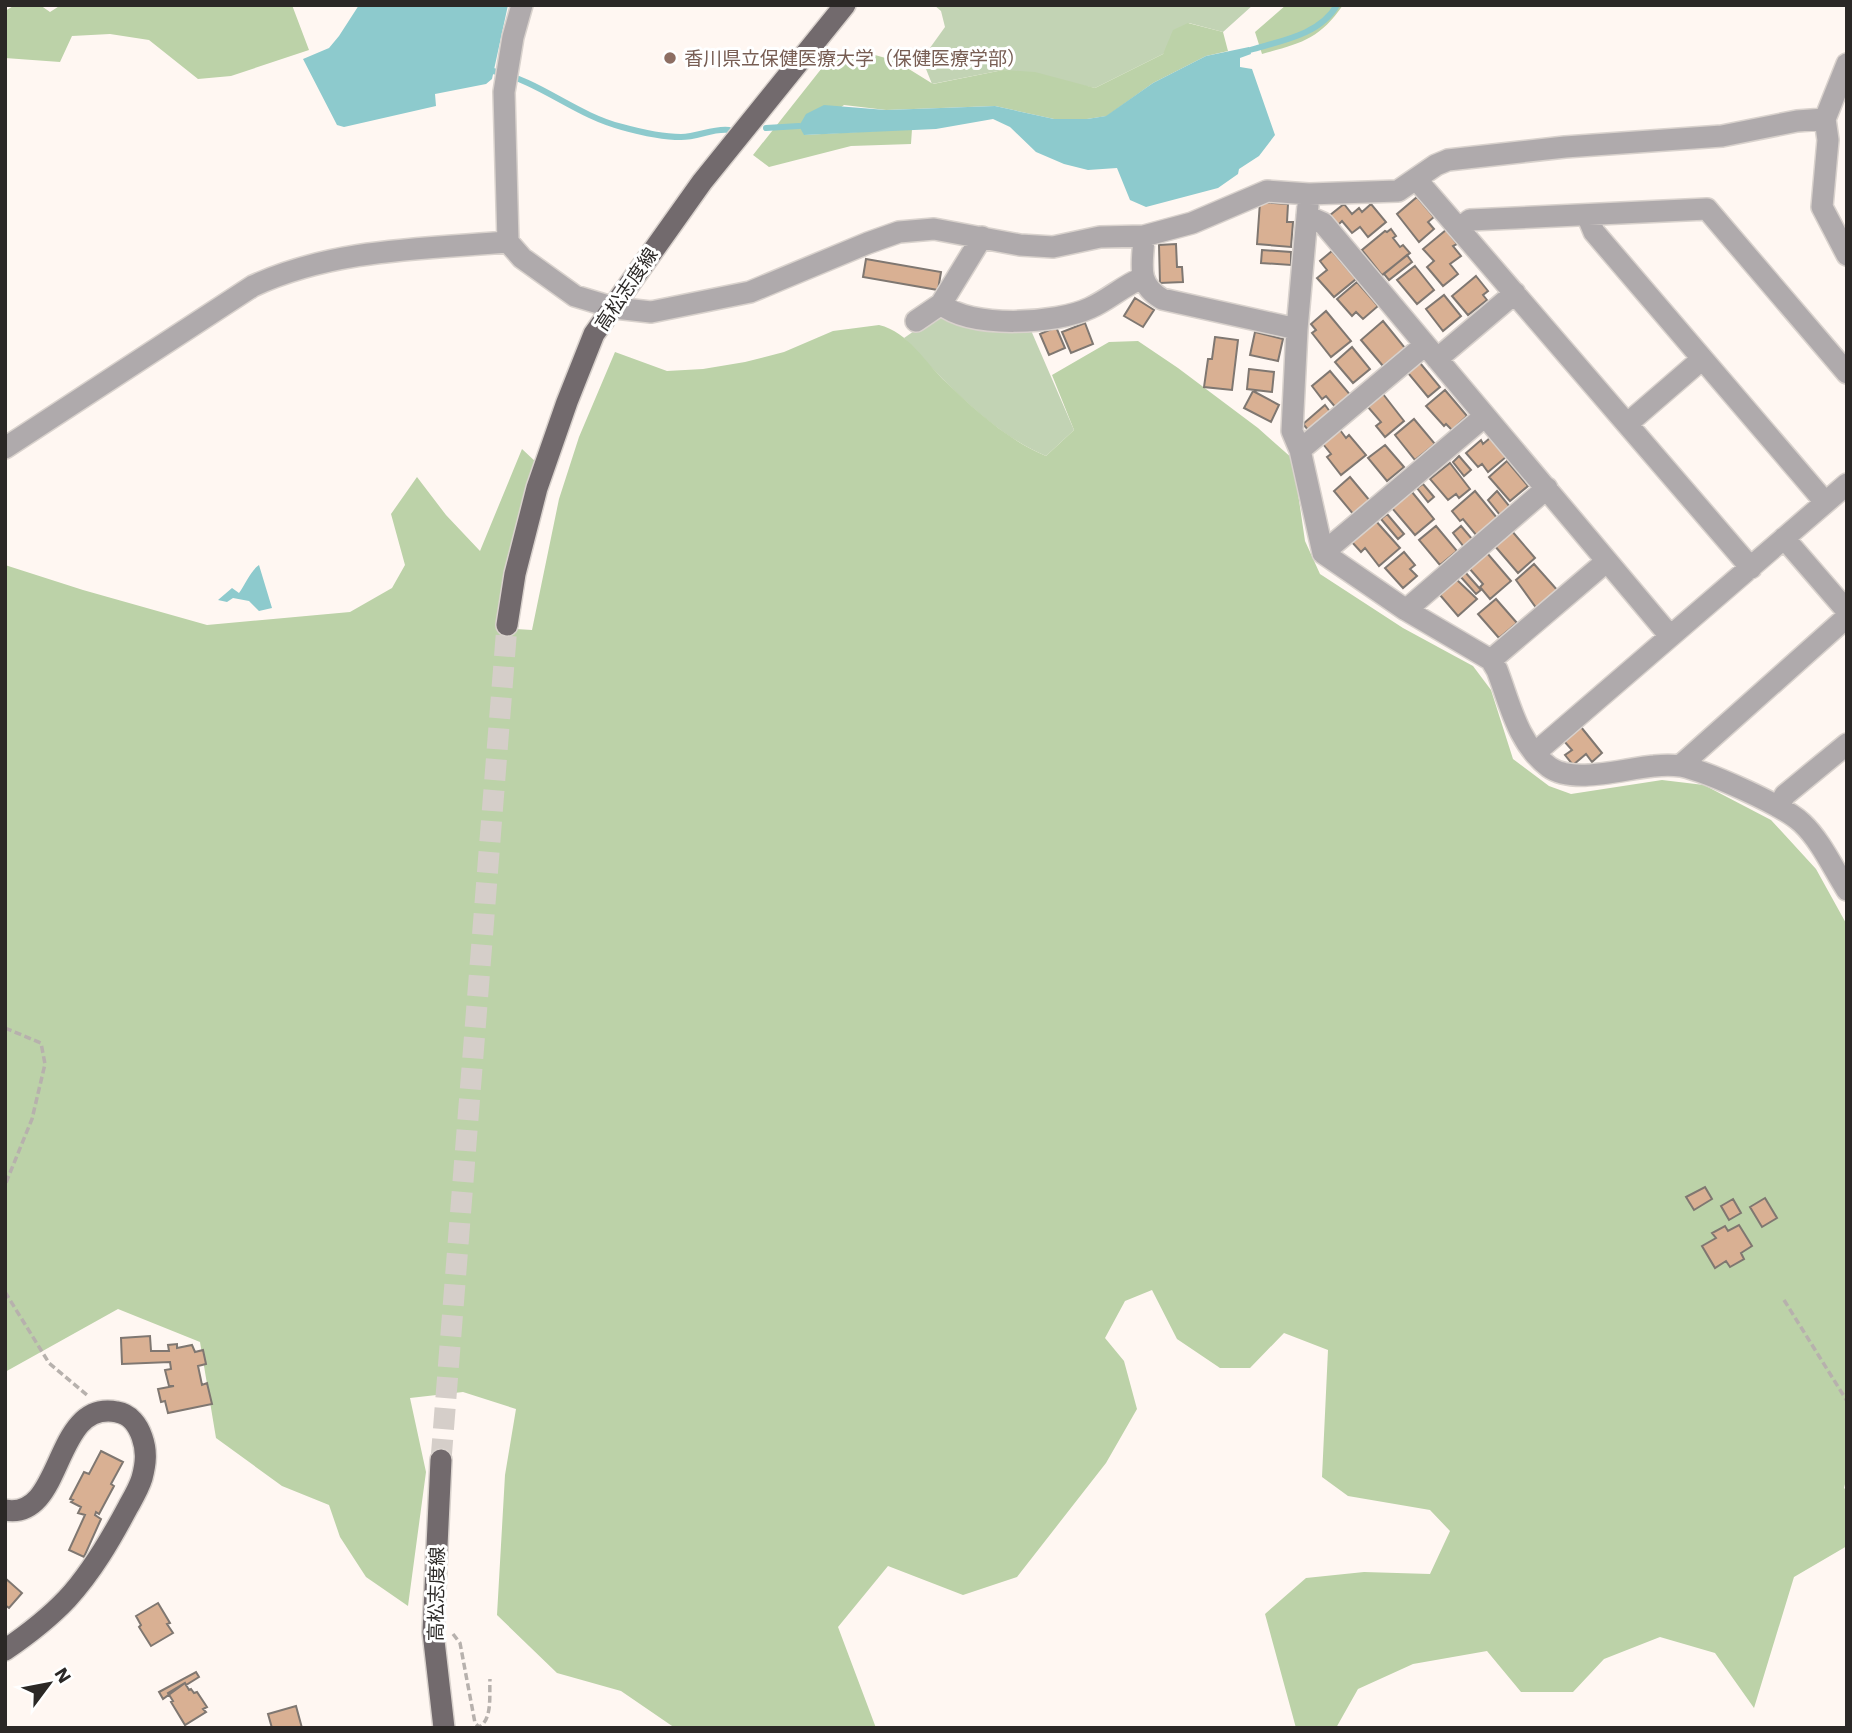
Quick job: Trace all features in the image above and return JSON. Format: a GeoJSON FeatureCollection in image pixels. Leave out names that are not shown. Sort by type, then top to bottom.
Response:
{"type":"FeatureCollection","features":[{"type":"Feature","properties":{"kind":"main road","name":"高松志度線"},"geometry":{"type":"LineString","coordinates":[[507,625],[516,574],[537,488],[594,334],[702,182],[845,5]]}},
{"type":"Feature","properties":{"kind":"main road"},"geometry":{"type":"LineString","coordinates":[[5,1510],[13,1511],[32,1505],[44,1490],[74,1431],[85,1418],[105,1409],[122,1412],[134,1421],[147,1453],[142,1480],[98,1559],[67,1599],[5,1650]]}},
{"type":"Feature","properties":{"kind":"main road","name":"高松志度線"},"geometry":{"type":"LineString","coordinates":[[441,1460],[433,1632],[444,1728]]}},
{"type":"Feature","properties":{"kind":"street"},"geometry":{"type":"LineString","coordinates":[[522,5],[513,37],[504,92],[508,242],[522,258],[575,296],[615,308],[651,312],[750,292],[900,232],[934,229],[1020,245],[1053,247],[1100,237],[1144,236],[1192,223],[1267,191],[1308,194],[1398,191],[1448,160],[1565,146],[1722,136],[1797,121],[1825,119]]}},
{"type":"Feature","properties":{"kind":"street"},"geometry":{"type":"LineString","coordinates":[[1847,64],[1825,119],[1828,140],[1822,208],[1847,255]]}},
{"type":"Feature","properties":{"kind":"street"},"geometry":{"type":"LineString","coordinates":[[1416,179],[1751,568]]}},
{"type":"Feature","properties":{"kind":"street"},"geometry":{"type":"LineString","coordinates":[[1308,194],[1292,431],[1300,450],[1324,553],[1406,611],[1491,660],[1521,737],[1551,768],[1574,776],[1654,766],[1680,766],[1709,775],[1778,807],[1802,823],[1847,890]]}},
{"type":"Feature","properties":{"kind":"street"},"geometry":{"type":"LineString","coordinates":[[1460,229],[1470,220],[1707,209],[1847,373]]}},
{"type":"Feature","properties":{"kind":"street"},"geometry":{"type":"LineString","coordinates":[[1587,215],[1594,232],[1825,502]]}},
{"type":"Feature","properties":{"kind":"street"},"geometry":{"type":"LineString","coordinates":[[1307,216],[1322,223],[1670,636]]}},
{"type":"Feature","properties":{"kind":"street"},"geometry":{"type":"LineString","coordinates":[[1144,236],[1142,278],[1149,291],[1162,299],[1297,330]]}},
{"type":"Feature","properties":{"kind":"street"},"geometry":{"type":"LineString","coordinates":[[916,321],[941,304],[982,237]]}},
{"type":"Feature","properties":{"kind":"street"},"geometry":{"type":"LineString","coordinates":[[5,448],[253,285],[276,275],[356,254],[508,242]]}},
{"type":"Feature","properties":{"kind":"street"},"geometry":{"type":"LineString","coordinates":[[941,304],[947,309],[982,320],[1029,320],[1072,315],[1091,308],[1142,278]]}},
{"type":"Feature","properties":{"kind":"street"},"geometry":{"type":"LineString","coordinates":[[1300,450],[1515,293]]}},
{"type":"Feature","properties":{"kind":"street"},"geometry":{"type":"LineString","coordinates":[[1627,424],[1701,360]]}},
{"type":"Feature","properties":{"kind":"street"},"geometry":{"type":"LineString","coordinates":[[1324,553],[1485,416]]}},
{"type":"Feature","properties":{"kind":"street"},"geometry":{"type":"LineString","coordinates":[[1535,753],[1847,484]]}},
{"type":"Feature","properties":{"kind":"street"},"geometry":{"type":"LineString","coordinates":[[1406,611],[1546,488]]}},
{"type":"Feature","properties":{"kind":"street"},"geometry":{"type":"LineString","coordinates":[[1784,538],[1847,611]]}},
{"type":"Feature","properties":{"kind":"street"},"geometry":{"type":"LineString","coordinates":[[1491,660],[1607,561]]}},
{"type":"Feature","properties":{"kind":"street"},"geometry":{"type":"LineString","coordinates":[[1680,766],[1847,617]]}},
{"type":"Feature","properties":{"kind":"street"},"geometry":{"type":"LineString","coordinates":[[1778,807],[1785,795],[1847,744]]}},
{"type":"Feature","properties":{"kind":"path"},"geometry":{"type":"LineString","coordinates":[[5,1028],[41,1043],[45,1065],[32,1119],[5,1185]]}},
{"type":"Feature","properties":{"kind":"path"},"geometry":{"type":"LineString","coordinates":[[5,1293],[49,1363],[105,1409]]}},
{"type":"Feature","properties":{"kind":"path"},"geometry":{"type":"LineString","coordinates":[[1784,1300],[1847,1401]]}},
{"type":"Feature","properties":{"kind":"path"},"geometry":{"type":"LineString","coordinates":[[448,1632],[455,1635],[460,1643],[475,1723],[479,1727],[484,1725],[488,1718],[490,1679]]}},
{"type":"Feature","properties":{"kind":"green space"},"geometry":{"type":"Polygon","coordinates":[[[15,5],[40,5],[50,12],[61,5],[292,5],[309,50],[231,76],[198,79],[149,40],[110,34],[72,36],[60,62],[5,58],[5,11],[15,5]]]}},
{"type":"Feature","properties":{"kind":"green space"},"geometry":{"type":"Polygon","coordinates":[[[934,5],[1253,5],[1223,32],[1189,23],[1163,54],[1095,88],[1003,70],[932,84],[922,59],[945,27],[941,11],[934,5]]]}},
{"type":"Feature","properties":{"kind":"green space"},"geometry":{"type":"Polygon","coordinates":[[[1286,5],[1343,5],[1326,26],[1308,39],[1262,54],[1255,32],[1286,5]]]}},
{"type":"Feature","properties":{"kind":"green space"},"geometry":{"type":"Polygon","coordinates":[[[1188,23],[1223,32],[1228,51],[1206,56],[1153,83],[1107,116],[1054,119],[995,106],[886,110],[844,105],[804,135],[912,129],[911,144],[851,146],[769,167],[753,155],[833,54],[875,55],[896,61],[933,84],[1003,70],[1035,72],[1095,88],[1163,54],[1173,30],[1188,23]]]}},
{"type":"Feature","properties":{"kind":"green space"},"geometry":{"type":"Polygon","coordinates":[[[936,316],[982,328],[1030,328],[1074,430],[1046,456],[987,420],[904,338],[936,316]]]}},
{"type":"Feature","properties":{"kind":"green space"},"geometry":{"type":"Polygon","coordinates":[[[879,325],[908,341],[947,383],[993,424],[1046,456],[1074,430],[1052,375],[1109,342],[1138,341],[1258,428],[1293,459],[1305,541],[1320,574],[1403,628],[1473,666],[1491,690],[1513,759],[1549,786],[1571,794],[1662,780],[1704,785],[1771,820],[1816,869],[1847,925],[1847,1476],[1844,1488],[1847,1491],[1847,1546],[1794,1577],[1754,1708],[1715,1653],[1660,1637],[1604,1659],[1573,1692],[1521,1692],[1487,1651],[1413,1664],[1358,1689],[1336,1728],[1296,1728],[1265,1614],[1306,1578],[1364,1572],[1430,1574],[1450,1531],[1430,1510],[1348,1496],[1322,1477],[1328,1350],[1284,1333],[1250,1368],[1220,1368],[1177,1339],[1152,1290],[1125,1301],[1105,1338],[1124,1361],[1137,1409],[1106,1463],[1017,1577],[963,1595],[888,1566],[838,1627],[876,1728],[675,1728],[621,1691],[557,1673],[497,1615],[505,1475],[516,1409],[463,1392],[410,1398],[426,1472],[408,1606],[366,1577],[340,1537],[329,1505],[282,1486],[216,1438],[200,1342],[118,1309],[5,1372],[5,565],[207,625],[350,612],[392,588],[405,565],[391,514],[417,477],[446,515],[480,551],[522,449],[537,463],[500,628],[532,630],[559,499],[579,437],[615,352],[667,371],[703,369],[784,352],[833,331],[879,325]]]}},
{"type":"Feature","properties":{"kind":"water"},"geometry":{"type":"Polygon","coordinates":[[[359,5],[508,5],[492,79],[486,84],[435,94],[436,106],[344,127],[337,125],[303,59],[329,48],[359,5]]]}},
{"type":"Feature","properties":{"kind":"water"},"geometry":{"type":"Polygon","coordinates":[[[1249,47],[1251,54],[1240,58],[1240,67],[1252,69],[1275,135],[1259,156],[1218,188],[1146,207],[1130,200],[1117,168],[1088,170],[1064,164],[1036,152],[1010,127],[993,119],[936,129],[804,135],[799,126],[806,114],[824,105],[886,110],[995,106],[1054,119],[1106,116],[1153,83],[1206,56],[1249,47]]]}},
{"type":"Feature","properties":{"kind":"water"},"geometry":{"type":"Polygon","coordinates":[[[259,565],[272,608],[259,611],[249,601],[233,598],[227,602],[218,600],[232,588],[239,593],[259,565]]]}},
{"type":"Feature","properties":{"kind":"building"},"geometry":{"type":"Polygon","coordinates":[[[1417,197],[1434,217],[1428,222],[1434,229],[1419,242],[1397,214],[1417,197]]]}},
{"type":"Feature","properties":{"kind":"building"},"geometry":{"type":"Polygon","coordinates":[[[1260,202],[1288,204],[1287,222],[1293,222],[1291,247],[1257,244],[1260,202]]]}},
{"type":"Feature","properties":{"kind":"building"},"geometry":{"type":"Polygon","coordinates":[[[1344,204],[1352,214],[1359,208],[1362,212],[1371,204],[1386,222],[1368,237],[1360,227],[1352,233],[1342,221],[1337,226],[1329,216],[1344,204]]]}},
{"type":"Feature","properties":{"kind":"building"},"geometry":{"type":"Polygon","coordinates":[[[1391,229],[1396,236],[1393,238],[1400,247],[1403,245],[1410,253],[1382,275],[1362,250],[1391,229]]]}},
{"type":"Feature","properties":{"kind":"building"},"geometry":{"type":"Polygon","coordinates":[[[1446,230],[1457,244],[1453,246],[1461,256],[1450,264],[1458,274],[1443,286],[1427,267],[1434,261],[1423,249],[1446,230]]]}},
{"type":"Feature","properties":{"kind":"building"},"geometry":{"type":"Polygon","coordinates":[[[1176,244],[1177,267],[1182,267],[1183,282],[1160,283],[1159,245],[1176,244]]]}},
{"type":"Feature","properties":{"kind":"building"},"geometry":{"type":"Polygon","coordinates":[[[1262,250],[1291,252],[1291,265],[1261,263],[1262,250]]]}},
{"type":"Feature","properties":{"kind":"building"},"geometry":{"type":"Polygon","coordinates":[[[1332,251],[1356,279],[1334,297],[1317,278],[1327,270],[1320,261],[1332,251]]]}},
{"type":"Feature","properties":{"kind":"building"},"geometry":{"type":"Polygon","coordinates":[[[1407,255],[1412,262],[1389,280],[1384,274],[1407,255]]]}},
{"type":"Feature","properties":{"kind":"building"},"geometry":{"type":"Polygon","coordinates":[[[866,259],[941,272],[938,290],[863,277],[866,259]]]}},
{"type":"Feature","properties":{"kind":"building"},"geometry":{"type":"Polygon","coordinates":[[[1415,266],[1434,290],[1417,304],[1397,280],[1415,266]]]}},
{"type":"Feature","properties":{"kind":"building"},"geometry":{"type":"Polygon","coordinates":[[[1476,276],[1488,291],[1483,295],[1487,300],[1468,315],[1452,296],[1476,276]]]}},
{"type":"Feature","properties":{"kind":"building"},"geometry":{"type":"Polygon","coordinates":[[[1357,282],[1378,306],[1363,319],[1356,312],[1352,316],[1337,299],[1357,282]]]}},
{"type":"Feature","properties":{"kind":"building"},"geometry":{"type":"Polygon","coordinates":[[[1444,295],[1461,316],[1443,331],[1426,309],[1444,295]]]}},
{"type":"Feature","properties":{"kind":"building"},"geometry":{"type":"Polygon","coordinates":[[[1135,298],[1154,310],[1143,327],[1124,316],[1135,298]]]}},
{"type":"Feature","properties":{"kind":"building"},"geometry":{"type":"Polygon","coordinates":[[[1326,311],[1351,341],[1331,357],[1312,333],[1316,330],[1311,324],[1326,311]]]}},
{"type":"Feature","properties":{"kind":"building"},"geometry":{"type":"Polygon","coordinates":[[[1383,321],[1405,348],[1383,366],[1361,340],[1383,321]]]}},
{"type":"Feature","properties":{"kind":"building"},"geometry":{"type":"Polygon","coordinates":[[[1085,323],[1093,344],[1071,353],[1062,332],[1085,323]]]}},
{"type":"Feature","properties":{"kind":"building"},"geometry":{"type":"Polygon","coordinates":[[[1056,327],[1065,348],[1049,355],[1040,334],[1056,327]]]}},
{"type":"Feature","properties":{"kind":"building"},"geometry":{"type":"Polygon","coordinates":[[[1255,332],[1283,339],[1278,361],[1250,355],[1255,332]]]}},
{"type":"Feature","properties":{"kind":"building"},"geometry":{"type":"Polygon","coordinates":[[[1215,337],[1238,340],[1232,390],[1204,387],[1208,359],[1212,359],[1215,337]]]}},
{"type":"Feature","properties":{"kind":"building"},"geometry":{"type":"Polygon","coordinates":[[[1352,347],[1370,369],[1353,383],[1335,362],[1352,347]]]}},
{"type":"Feature","properties":{"kind":"building"},"geometry":{"type":"Polygon","coordinates":[[[1420,363],[1440,387],[1428,397],[1408,373],[1420,363]]]}},
{"type":"Feature","properties":{"kind":"building"},"geometry":{"type":"Polygon","coordinates":[[[1249,369],[1274,372],[1272,392],[1247,389],[1249,369]]]}},
{"type":"Feature","properties":{"kind":"building"},"geometry":{"type":"Polygon","coordinates":[[[1330,371],[1352,397],[1337,409],[1326,396],[1322,399],[1312,386],[1330,371]]]}},
{"type":"Feature","properties":{"kind":"building"},"geometry":{"type":"Polygon","coordinates":[[[1445,390],[1467,416],[1452,430],[1446,424],[1444,426],[1426,406],[1445,390]]]}},
{"type":"Feature","properties":{"kind":"building"},"geometry":{"type":"Polygon","coordinates":[[[1253,391],[1279,405],[1271,422],[1244,408],[1253,391]]]}},
{"type":"Feature","properties":{"kind":"building"},"geometry":{"type":"Polygon","coordinates":[[[1383,394],[1404,421],[1385,437],[1376,426],[1381,422],[1368,407],[1383,394]]]}},
{"type":"Feature","properties":{"kind":"building"},"geometry":{"type":"Polygon","coordinates":[[[1325,405],[1331,413],[1310,432],[1303,424],[1325,405]]]}},
{"type":"Feature","properties":{"kind":"building"},"geometry":{"type":"Polygon","coordinates":[[[1414,419],[1435,444],[1415,460],[1395,435],[1414,419]]]}},
{"type":"Feature","properties":{"kind":"building"},"geometry":{"type":"Polygon","coordinates":[[[1340,430],[1346,438],[1349,435],[1366,455],[1341,475],[1327,457],[1331,454],[1323,444],[1340,430]]]}},
{"type":"Feature","properties":{"kind":"building"},"geometry":{"type":"Polygon","coordinates":[[[1490,438],[1506,457],[1488,472],[1482,464],[1478,467],[1466,453],[1481,440],[1483,444],[1490,438]]]}},
{"type":"Feature","properties":{"kind":"building"},"geometry":{"type":"Polygon","coordinates":[[[1385,445],[1404,467],[1387,481],[1368,458],[1385,445]]]}},
{"type":"Feature","properties":{"kind":"building"},"geometry":{"type":"Polygon","coordinates":[[[1459,456],[1471,470],[1464,476],[1453,462],[1459,456]]]}},
{"type":"Feature","properties":{"kind":"building"},"geometry":{"type":"Polygon","coordinates":[[[1507,461],[1528,486],[1510,501],[1489,477],[1507,461]]]}},
{"type":"Feature","properties":{"kind":"building"},"geometry":{"type":"Polygon","coordinates":[[[1450,463],[1470,489],[1459,498],[1456,494],[1448,500],[1430,479],[1450,463]]]}},
{"type":"Feature","properties":{"kind":"building"},"geometry":{"type":"Polygon","coordinates":[[[1350,477],[1370,501],[1354,515],[1334,491],[1350,477]]]}},
{"type":"Feature","properties":{"kind":"building"},"geometry":{"type":"Polygon","coordinates":[[[1423,484],[1434,497],[1428,502],[1417,488],[1423,484]]]}},
{"type":"Feature","properties":{"kind":"building"},"geometry":{"type":"Polygon","coordinates":[[[1475,491],[1497,518],[1477,536],[1463,519],[1460,521],[1452,511],[1475,491]]]}},
{"type":"Feature","properties":{"kind":"building"},"geometry":{"type":"Polygon","coordinates":[[[1497,491],[1510,507],[1500,515],[1488,500],[1497,491]]]}},
{"type":"Feature","properties":{"kind":"building"},"geometry":{"type":"Polygon","coordinates":[[[1412,492],[1434,519],[1415,535],[1392,508],[1412,492]]]}},
{"type":"Feature","properties":{"kind":"building"},"geometry":{"type":"Polygon","coordinates":[[[1387,514],[1404,534],[1398,539],[1381,519],[1387,514]]]}},
{"type":"Feature","properties":{"kind":"building"},"geometry":{"type":"Polygon","coordinates":[[[1375,520],[1400,548],[1379,566],[1365,548],[1361,552],[1351,541],[1375,520]]]}},
{"type":"Feature","properties":{"kind":"building"},"geometry":{"type":"Polygon","coordinates":[[[1436,526],[1457,551],[1440,565],[1419,540],[1436,526]]]}},
{"type":"Feature","properties":{"kind":"building"},"geometry":{"type":"Polygon","coordinates":[[[1461,526],[1472,539],[1464,547],[1453,533],[1461,526]]]}},
{"type":"Feature","properties":{"kind":"building"},"geometry":{"type":"Polygon","coordinates":[[[1511,530],[1535,558],[1518,573],[1494,545],[1511,530]]]}},
{"type":"Feature","properties":{"kind":"building"},"geometry":{"type":"Polygon","coordinates":[[[1404,552],[1415,565],[1410,569],[1417,576],[1403,588],[1385,568],[1404,552]]]}},
{"type":"Feature","properties":{"kind":"building"},"geometry":{"type":"Polygon","coordinates":[[[1487,553],[1511,581],[1490,599],[1480,587],[1483,584],[1469,568],[1487,553]]]}},
{"type":"Feature","properties":{"kind":"building"},"geometry":{"type":"Polygon","coordinates":[[[1534,564],[1558,591],[1537,609],[1516,580],[1534,564]]]}},
{"type":"Feature","properties":{"kind":"building"},"geometry":{"type":"Polygon","coordinates":[[[1465,572],[1481,590],[1476,594],[1460,576],[1465,572]]]}},
{"type":"Feature","properties":{"kind":"building"},"geometry":{"type":"Polygon","coordinates":[[[1456,579],[1477,599],[1458,616],[1440,595],[1456,579]]]}},
{"type":"Feature","properties":{"kind":"building"},"geometry":{"type":"Polygon","coordinates":[[[1496,599],[1517,623],[1499,638],[1478,614],[1496,599]]]}},
{"type":"Feature","properties":{"kind":"building"},"geometry":{"type":"Polygon","coordinates":[[[1581,727],[1602,753],[1592,762],[1586,754],[1573,765],[1565,755],[1572,750],[1564,741],[1581,727]]]}},
{"type":"Feature","properties":{"kind":"building"},"geometry":{"type":"Polygon","coordinates":[[[1705,1187],[1712,1199],[1694,1210],[1686,1197],[1705,1187]]]}},
{"type":"Feature","properties":{"kind":"building"},"geometry":{"type":"Polygon","coordinates":[[[1765,1198],[1777,1218],[1762,1227],[1750,1207],[1765,1198]]]}},
{"type":"Feature","properties":{"kind":"building"},"geometry":{"type":"Polygon","coordinates":[[[1733,1199],[1741,1213],[1729,1220],[1721,1206],[1733,1199]]]}},
{"type":"Feature","properties":{"kind":"building"},"geometry":{"type":"Polygon","coordinates":[[[1739,1225],[1752,1246],[1741,1253],[1744,1259],[1730,1267],[1726,1261],[1715,1268],[1702,1246],[1716,1238],[1712,1233],[1725,1226],[1728,1231],[1739,1225]]]}},
{"type":"Feature","properties":{"kind":"building"},"geometry":{"type":"Polygon","coordinates":[[[150,1336],[151,1351],[169,1351],[168,1345],[177,1344],[177,1348],[192,1345],[195,1352],[203,1350],[206,1364],[198,1366],[202,1385],[207,1383],[212,1404],[168,1413],[165,1401],[161,1402],[158,1389],[174,1386],[169,1386],[165,1370],[171,1369],[170,1362],[122,1364],[121,1338],[150,1336]]]}},
{"type":"Feature","properties":{"kind":"building"},"geometry":{"type":"Polygon","coordinates":[[[101,1451],[123,1462],[99,1514],[96,1512],[95,1515],[101,1519],[84,1557],[69,1550],[85,1515],[78,1513],[81,1507],[70,1499],[84,1472],[89,1474],[101,1451]]]}},
{"type":"Feature","properties":{"kind":"building"},"geometry":{"type":"Polygon","coordinates":[[[5,1578],[22,1593],[9,1608],[5,1605],[5,1578]]]}},
{"type":"Feature","properties":{"kind":"building"},"geometry":{"type":"Polygon","coordinates":[[[158,1603],[173,1633],[151,1646],[139,1627],[141,1625],[136,1616],[158,1603]]]}},
{"type":"Feature","properties":{"kind":"building"},"geometry":{"type":"Polygon","coordinates":[[[196,1672],[199,1677],[186,1685],[185,1683],[163,1699],[159,1692],[196,1672]]]}},
{"type":"Feature","properties":{"kind":"building"},"geometry":{"type":"Polygon","coordinates":[[[185,1683],[189,1690],[197,1692],[207,1707],[203,1709],[206,1712],[185,1725],[168,1693],[185,1683]]]}},
{"type":"Feature","properties":{"kind":"building"},"geometry":{"type":"Polygon","coordinates":[[[296,1706],[302,1728],[272,1728],[268,1714],[296,1706]]]}},
{"type":"Feature","properties":{"kind":"waterway"},"geometry":{"type":"LineString","coordinates":[[1250,50],[1310,30],[1330,15],[1337,5]]}},
{"type":"Feature","properties":{"kind":"waterway"},"geometry":{"type":"LineString","coordinates":[[493,71],[526,82],[605,122],[629,129],[681,137],[729,130]]}},
{"type":"Feature","properties":{"kind":"waterway"},"geometry":{"type":"LineString","coordinates":[[766,128],[799,126]]}},
{"type":"Feature","properties":{"kind":"tunnel"},"geometry":{"type":"LineString","coordinates":[[441,1460],[507,625]]}},
{"type":"Feature","properties":{"kind":"place","name":"香川県立保健医療大学（保健医療学部）"},"geometry":{"type":"Point","coordinates":[670,58]}}]}
